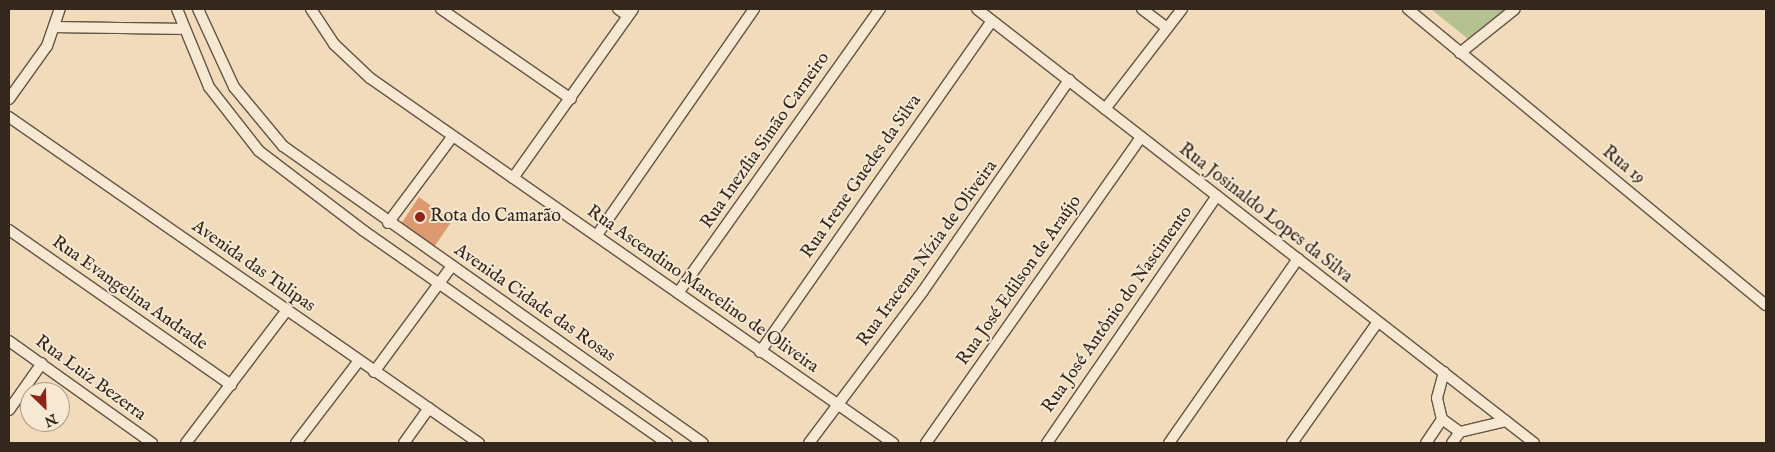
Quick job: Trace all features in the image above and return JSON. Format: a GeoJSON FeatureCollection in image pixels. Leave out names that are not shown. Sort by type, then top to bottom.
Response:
{"type":"FeatureCollection","features":[{"type":"Feature","properties":{"kind":"street"},"geometry":{"type":"LineString","coordinates":[[9,99],[56,27],[60,9]]}},
{"type":"Feature","properties":{"kind":"street","name":"Avenida Cidade das Rosas"},"geometry":{"type":"LineString","coordinates":[[177,9],[183,29],[209,87],[259,151],[440,284],[667,443]]}},
{"type":"Feature","properties":{"kind":"street","name":"Avenida Cidade das Rosas"},"geometry":{"type":"LineString","coordinates":[[198,9],[221,66],[266,129],[313,170],[703,443]]}},
{"type":"Feature","properties":{"kind":"street","name":"Rua Ascendino Marcelino de Oliveira"},"geometry":{"type":"LineString","coordinates":[[311,9],[352,64],[452,137],[597,235],[760,352],[893,443]]}},
{"type":"Feature","properties":{"kind":"street"},"geometry":{"type":"LineString","coordinates":[[441,9],[571,99]]}},
{"type":"Feature","properties":{"kind":"street"},"geometry":{"type":"LineString","coordinates":[[513,178],[571,99],[631,12],[618,9]]}},
{"type":"Feature","properties":{"kind":"street"},"geometry":{"type":"LineString","coordinates":[[597,235],[754,9]]}},
{"type":"Feature","properties":{"kind":"street","name":"Rua Inezília Simão Carneiro"},"geometry":{"type":"LineString","coordinates":[[678,293],[880,9]]}},
{"type":"Feature","properties":{"kind":"street","name":"Rua Josinaldo Lopes da Silva"},"geometry":{"type":"LineString","coordinates":[[977,9],[1298,258],[1377,323],[1444,372],[1534,443]]}},
{"type":"Feature","properties":{"kind":"street"},"geometry":{"type":"LineString","coordinates":[[1142,9],[1167,28]]}},
{"type":"Feature","properties":{"kind":"street"},"geometry":{"type":"LineString","coordinates":[[1105,109],[1182,9]]}},
{"type":"Feature","properties":{"kind":"street","name":"Rua 19"},"geometry":{"type":"LineString","coordinates":[[1408,9],[1766,304]]}},
{"type":"Feature","properties":{"kind":"street"},"geometry":{"type":"LineString","coordinates":[[1460,53],[1515,9]]}},
{"type":"Feature","properties":{"kind":"street","name":"Rua Irene Guedes da Silva"},"geometry":{"type":"LineString","coordinates":[[760,352],[992,21]]}},
{"type":"Feature","properties":{"kind":"street"},"geometry":{"type":"LineString","coordinates":[[56,27],[183,29]]}},
{"type":"Feature","properties":{"kind":"street","name":"Rua Iracema Nízia de Oliveira"},"geometry":{"type":"LineString","coordinates":[[809,443],[838,406],[1069,80]]}},
{"type":"Feature","properties":{"kind":"street","name":"Avenida das Tulipas"},"geometry":{"type":"LineString","coordinates":[[9,117],[287,310],[358,362],[479,443]]}},
{"type":"Feature","properties":{"kind":"street"},"geometry":{"type":"LineString","coordinates":[[388,223],[452,137]]}},
{"type":"Feature","properties":{"kind":"street","name":"Rua José Edilson de Araújo"},"geometry":{"type":"LineString","coordinates":[[926,443],[1141,137]]}},
{"type":"Feature","properties":{"kind":"street","name":"Rua José Antônio do Nascimento"},"geometry":{"type":"LineString","coordinates":[[1046,443],[1217,196]]}},
{"type":"Feature","properties":{"kind":"street","name":"Rua Evangelina Andrade"},"geometry":{"type":"LineString","coordinates":[[9,230],[231,385]]}},
{"type":"Feature","properties":{"kind":"street"},"geometry":{"type":"LineString","coordinates":[[1169,443],[1298,258]]}},
{"type":"Feature","properties":{"kind":"street"},"geometry":{"type":"LineString","coordinates":[[374,372],[452,266]]}},
{"type":"Feature","properties":{"kind":"street"},"geometry":{"type":"LineString","coordinates":[[186,443],[287,310]]}},
{"type":"Feature","properties":{"kind":"street"},"geometry":{"type":"LineString","coordinates":[[1292,443],[1377,323]]}},
{"type":"Feature","properties":{"kind":"street","name":"Rua Luiz Bezerra"},"geometry":{"type":"LineString","coordinates":[[9,341],[152,443]]}},
{"type":"Feature","properties":{"kind":"street"},"geometry":{"type":"LineString","coordinates":[[296,443],[358,362]]}},
{"type":"Feature","properties":{"kind":"street"},"geometry":{"type":"LineString","coordinates":[[9,410],[42,364]]}},
{"type":"Feature","properties":{"kind":"street"},"geometry":{"type":"LineString","coordinates":[[1444,372],[1437,398],[1442,419],[1460,432]]}},
{"type":"Feature","properties":{"kind":"street"},"geometry":{"type":"LineString","coordinates":[[404,443],[429,408]]}},
{"type":"Feature","properties":{"kind":"street"},"geometry":{"type":"LineString","coordinates":[[1426,443],[1442,419]]}},
{"type":"Feature","properties":{"kind":"street"},"geometry":{"type":"LineString","coordinates":[[1452,443],[1460,432],[1506,421]]}},
{"type":"Feature","properties":{"kind":"green space"},"geometry":{"type":"Polygon","coordinates":[[[1431,9],[1508,9],[1468,39],[1431,9]]]}},
{"type":"Feature","properties":{"kind":"building"},"geometry":{"type":"Polygon","coordinates":[[[419,197],[452,221],[434,247],[401,224],[419,197]]]}},
{"type":"Feature","properties":{"kind":"place","name":"Rota do Camarão"},"geometry":{"type":"Point","coordinates":[420,217]}}]}
